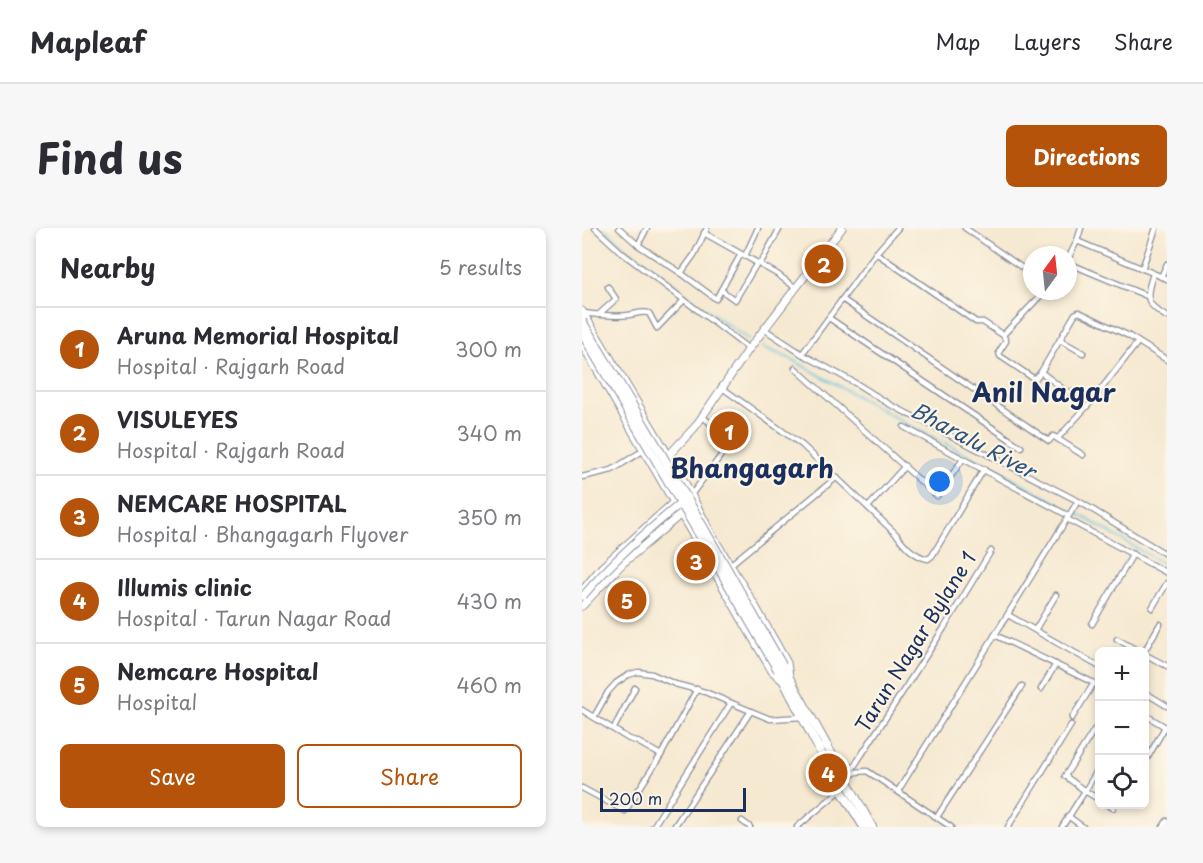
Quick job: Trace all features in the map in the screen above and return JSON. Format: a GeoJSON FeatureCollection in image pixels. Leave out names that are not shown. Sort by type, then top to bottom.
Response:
{"type":"FeatureCollection","features":[{"type":"Feature","properties":{"kind":"main road"},"geometry":{"type":"LineString","coordinates":[[668,455],[842,228]]}},
{"type":"Feature","properties":{"kind":"main road"},"geometry":{"type":"LineString","coordinates":[[583,315],[668,455],[787,663],[787,681],[802,717],[841,781],[873,827]]}},
{"type":"Feature","properties":{"kind":"main road"},"geometry":{"type":"LineString","coordinates":[[583,315],[780,668],[841,781],[861,825]]}},
{"type":"Feature","properties":{"kind":"main road"},"geometry":{"type":"LineString","coordinates":[[582,333],[678,502],[780,668]]}},
{"type":"Feature","properties":{"kind":"main road"},"geometry":{"type":"LineString","coordinates":[[582,344],[654,467],[678,502],[681,514],[772,671],[787,681]]}},
{"type":"Feature","properties":{"kind":"main road"},"geometry":{"type":"LineString","coordinates":[[654,467],[703,417],[723,386]]}},
{"type":"Feature","properties":{"kind":"main road"},"geometry":{"type":"LineString","coordinates":[[582,595],[678,502]]}},
{"type":"Feature","properties":{"kind":"main road"},"geometry":{"type":"LineString","coordinates":[[582,606],[623,563],[681,514]]}},
{"type":"Feature","properties":{"kind":"main road"},"geometry":{"type":"LineString","coordinates":[[688,526],[703,516]]}},
{"type":"Feature","properties":{"kind":"street"},"geometry":{"type":"LineString","coordinates":[[595,228],[622,253],[749,350]]}},
{"type":"Feature","properties":{"kind":"street"},"geometry":{"type":"LineString","coordinates":[[619,228],[638,245],[716,299],[758,228]]}},
{"type":"Feature","properties":{"kind":"street"},"geometry":{"type":"LineString","coordinates":[[638,245],[647,228]]}},
{"type":"Feature","properties":{"kind":"street"},"geometry":{"type":"LineString","coordinates":[[721,290],[735,300],[780,228]]}},
{"type":"Feature","properties":{"kind":"street"},"geometry":{"type":"LineString","coordinates":[[802,354],[876,253],[898,228]]}},
{"type":"Feature","properties":{"kind":"street"},"geometry":{"type":"LineString","coordinates":[[965,228],[1021,267]]}},
{"type":"Feature","properties":{"kind":"street"},"geometry":{"type":"LineString","coordinates":[[1075,246],[1082,228]]}},
{"type":"Feature","properties":{"kind":"street"},"geometry":{"type":"LineString","coordinates":[[1142,269],[1156,228]]}},
{"type":"Feature","properties":{"kind":"street"},"geometry":{"type":"LineString","coordinates":[[681,273],[694,255],[706,231],[796,288]]}},
{"type":"Feature","properties":{"kind":"street"},"geometry":{"type":"LineString","coordinates":[[1077,242],[1164,278],[1167,264]]}},
{"type":"Feature","properties":{"kind":"street"},"geometry":{"type":"LineString","coordinates":[[876,253],[976,322],[983,322],[1003,335],[1006,341],[999,352],[1000,356],[1033,378],[1041,372],[1075,314],[1079,312],[1167,358]]}},
{"type":"Feature","properties":{"kind":"street"},"geometry":{"type":"LineString","coordinates":[[1077,265],[1147,296]]}},
{"type":"Feature","properties":{"kind":"street"},"geometry":{"type":"LineString","coordinates":[[1153,274],[1147,296],[1151,307],[1167,317]]}},
{"type":"Feature","properties":{"kind":"street"},"geometry":{"type":"LineString","coordinates":[[598,315],[616,299],[608,287]]}},
{"type":"Feature","properties":{"kind":"street"},"geometry":{"type":"LineString","coordinates":[[842,299],[1049,441],[1053,436],[1058,438],[1083,455]]}},
{"type":"Feature","properties":{"kind":"street"},"geometry":{"type":"LineString","coordinates":[[583,315],[630,315],[644,312],[648,313],[657,328],[684,300]]}},
{"type":"Feature","properties":{"kind":"street"},"geometry":{"type":"LineString","coordinates":[[1003,335],[1036,300]]}},
{"type":"Feature","properties":{"kind":"street"},"geometry":{"type":"LineString","coordinates":[[829,318],[1021,447]]}},
{"type":"Feature","properties":{"kind":"street"},"geometry":{"type":"LineString","coordinates":[[764,329],[802,354],[889,404],[1078,501],[1167,555]]}},
{"type":"Feature","properties":{"kind":"street"},"geometry":{"type":"LineString","coordinates":[[1060,340],[1083,353]]}},
{"type":"Feature","properties":{"kind":"street"},"geometry":{"type":"LineString","coordinates":[[1058,438],[1091,402],[1138,342]]}},
{"type":"Feature","properties":{"kind":"street"},"geometry":{"type":"LineString","coordinates":[[795,368],[937,496],[963,459]]}},
{"type":"Feature","properties":{"kind":"street"},"geometry":{"type":"LineString","coordinates":[[1041,372],[1067,392],[1077,392],[1091,402]]}},
{"type":"Feature","properties":{"kind":"street"},"geometry":{"type":"LineString","coordinates":[[723,386],[802,445],[913,553],[928,559],[932,556],[984,469]]}},
{"type":"Feature","properties":{"kind":"street"},"geometry":{"type":"LineString","coordinates":[[691,495],[732,441],[703,417]]}},
{"type":"Feature","properties":{"kind":"street"},"geometry":{"type":"LineString","coordinates":[[904,427],[1067,515],[1067,519],[1167,573]]}},
{"type":"Feature","properties":{"kind":"street"},"geometry":{"type":"LineString","coordinates":[[582,477],[612,470],[644,450]]}},
{"type":"Feature","properties":{"kind":"street"},"geometry":{"type":"LineString","coordinates":[[868,507],[905,466]]}},
{"type":"Feature","properties":{"kind":"street"},"geometry":{"type":"LineString","coordinates":[[730,565],[837,477]]}},
{"type":"Feature","properties":{"kind":"street"},"geometry":{"type":"LineString","coordinates":[[898,791],[1078,501]]}},
{"type":"Feature","properties":{"kind":"street","name":"Tarun Nagar Bylane 1"},"geometry":{"type":"LineString","coordinates":[[797,827],[853,768],[991,551]]}},
{"type":"Feature","properties":{"kind":"street"},"geometry":{"type":"LineString","coordinates":[[1092,624],[1133,554]]}},
{"type":"Feature","properties":{"kind":"street"},"geometry":{"type":"LineString","coordinates":[[1152,608],[1167,583]]}},
{"type":"Feature","properties":{"kind":"street"},"geometry":{"type":"LineString","coordinates":[[1035,630],[1056,595]]}},
{"type":"Feature","properties":{"kind":"street"},"geometry":{"type":"LineString","coordinates":[[1008,615],[1095,664]]}},
{"type":"Feature","properties":{"kind":"street"},"geometry":{"type":"LineString","coordinates":[[1146,647],[1160,624]]}},
{"type":"Feature","properties":{"kind":"street"},"geometry":{"type":"LineString","coordinates":[[996,635],[1095,683]]}},
{"type":"Feature","properties":{"kind":"street"},"geometry":{"type":"LineString","coordinates":[[1117,639],[1133,647]]}},
{"type":"Feature","properties":{"kind":"street"},"geometry":{"type":"LineString","coordinates":[[1149,656],[1167,666]]}},
{"type":"Feature","properties":{"kind":"street"},"geometry":{"type":"LineString","coordinates":[[1041,689],[1056,664]]}},
{"type":"Feature","properties":{"kind":"street"},"geometry":{"type":"LineString","coordinates":[[594,717],[608,692],[616,683],[638,672],[652,674],[675,684],[697,689],[770,719],[802,717]]}},
{"type":"Feature","properties":{"kind":"street"},"geometry":{"type":"LineString","coordinates":[[937,817],[1022,686]]}},
{"type":"Feature","properties":{"kind":"street"},"geometry":{"type":"LineString","coordinates":[[1072,718],[1095,687]]}},
{"type":"Feature","properties":{"kind":"street"},"geometry":{"type":"LineString","coordinates":[[614,728],[635,688]]}},
{"type":"Feature","properties":{"kind":"street"},"geometry":{"type":"LineString","coordinates":[[582,788],[625,812],[661,755],[697,689]]}},
{"type":"Feature","properties":{"kind":"street"},"geometry":{"type":"LineString","coordinates":[[1149,695],[1167,706]]}},
{"type":"Feature","properties":{"kind":"street"},"geometry":{"type":"LineString","coordinates":[[652,827],[731,703]]}},
{"type":"Feature","properties":{"kind":"street"},"geometry":{"type":"LineString","coordinates":[[582,710],[629,739],[661,755]]}},
{"type":"Feature","properties":{"kind":"street"},"geometry":{"type":"LineString","coordinates":[[674,827],[751,711]]}},
{"type":"Feature","properties":{"kind":"street"},"geometry":{"type":"LineString","coordinates":[[1149,717],[1166,728],[1149,755]]}},
{"type":"Feature","properties":{"kind":"street"},"geometry":{"type":"LineString","coordinates":[[1008,827],[1071,725]]}},
{"type":"Feature","properties":{"kind":"street"},"geometry":{"type":"LineString","coordinates":[[1094,730],[1065,776],[1095,797]]}},
{"type":"Feature","properties":{"kind":"street"},"geometry":{"type":"LineString","coordinates":[[841,781],[856,772],[867,771],[951,827]]}},
{"type":"Feature","properties":{"kind":"street"},"geometry":{"type":"LineString","coordinates":[[1062,827],[1095,774]]}},
{"type":"Feature","properties":{"kind":"street"},"geometry":{"type":"LineString","coordinates":[[1068,816],[1083,827]]}},
{"type":"Feature","properties":{"kind":"street"},"geometry":{"type":"LineString","coordinates":[[742,821],[750,827]]}},
{"type":"Feature","properties":{"kind":"street"},"geometry":{"type":"LineString","coordinates":[[1163,827],[1167,821]]}},
{"type":"Feature","properties":{"kind":"waterway"},"geometry":{"type":"LineString","coordinates":[[604,228],[696,302],[749,340]]}},
{"type":"Feature","properties":{"kind":"waterway","name":"Bharalu River"},"geometry":{"type":"LineString","coordinates":[[762,347],[791,359],[912,427],[997,469],[1070,510]]}},
{"type":"Feature","properties":{"kind":"waterway","name":"Bharalu River"},"geometry":{"type":"LineString","coordinates":[[1075,512],[1167,566]]}},
{"type":"Feature","properties":{"kind":"place","name":"VISULEYES"},"geometry":{"type":"Point","coordinates":[824,264]}},
{"type":"Feature","properties":{"kind":"place","name":"Aruna Memorial Hospital"},"geometry":{"type":"Point","coordinates":[729,431]}},
{"type":"Feature","properties":{"kind":"place","name":"NEMCARE HOSPITAL"},"geometry":{"type":"Point","coordinates":[696,561]}},
{"type":"Feature","properties":{"kind":"place","name":"Nemcare Hospital"},"geometry":{"type":"Point","coordinates":[627,600]}},
{"type":"Feature","properties":{"kind":"place","name":"Illumis clinic"},"geometry":{"type":"Point","coordinates":[828,773]}},
{"type":"Feature","properties":{"kind":"district","name":"Anil Nagar"},"geometry":{"type":"Point","coordinates":[1044,393]}},
{"type":"Feature","properties":{"kind":"district","name":"Bhangagarh"},"geometry":{"type":"Point","coordinates":[752,469]}}]}
